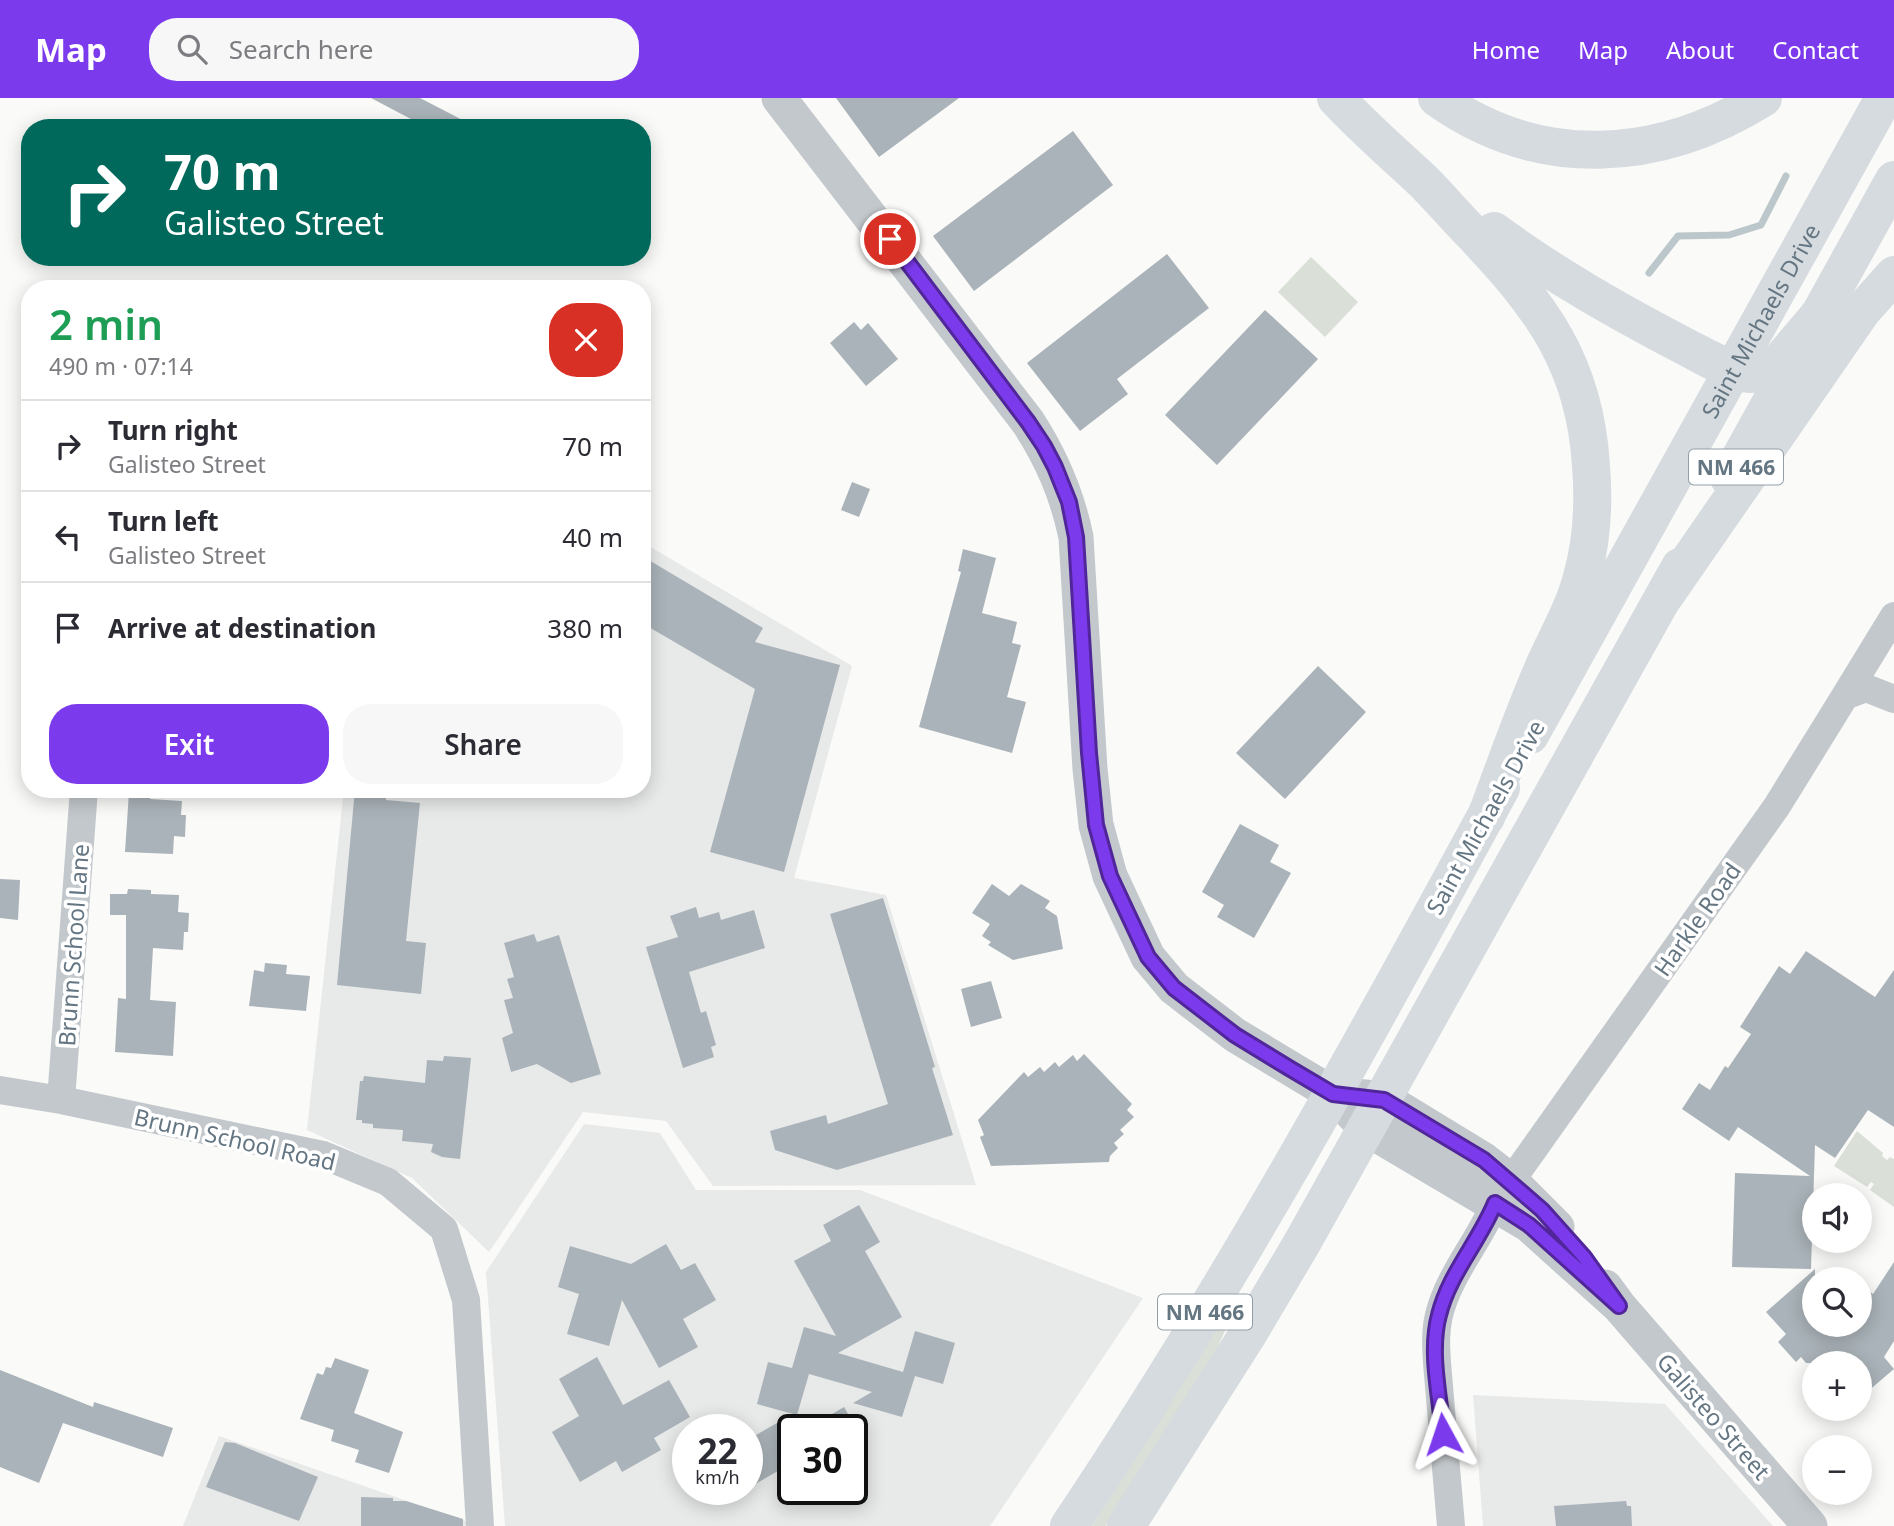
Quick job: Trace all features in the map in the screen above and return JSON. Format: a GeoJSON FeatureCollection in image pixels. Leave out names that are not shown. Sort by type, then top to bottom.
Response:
{"type":"FeatureCollection","features":[{"type":"Feature","properties":{"kind":"main road"},"geometry":{"type":"LineString","coordinates":[[1336,98],[1367,131],[1426,184],[1514,277],[1558,341],[1583,408],[1590,448],[1592,484],[1591,534],[1583,576],[1486,817]]}},
{"type":"Feature","properties":{"kind":"main road"},"geometry":{"type":"LineString","coordinates":[[1437,98],[1459,114],[1493,130],[1521,139],[1560,147],[1613,150],[1702,131],[1763,98]]}},
{"type":"Feature","properties":{"kind":"main road","name":"Saint Michaels Drive"},"geometry":{"type":"LineString","coordinates":[[1069,1526],[1211,1302],[1333,1094],[1884,98]]}},
{"type":"Feature","properties":{"kind":"main road","name":"NM 466"},"geometry":{"type":"LineString","coordinates":[[1126,1526],[1248,1334],[1375,1114],[1894,180]]}},
{"type":"Feature","properties":{"kind":"main road"},"geometry":{"type":"LineString","coordinates":[[1426,184],[1567,281],[1630,318],[1733,369],[1748,374],[1775,367],[1819,315]]}},
{"type":"Feature","properties":{"kind":"main road"},"geometry":{"type":"LineString","coordinates":[[1664,597],[1862,311],[1894,275]]}},
{"type":"Feature","properties":{"kind":"street","name":"Galisteo Street"},"geometry":{"type":"LineString","coordinates":[[779,98],[1028,422],[1055,467],[1069,502],[1076,537],[1096,825],[1110,876],[1148,957],[1174,988],[1235,1035],[1333,1094],[1375,1114],[1503,1192],[1542,1210],[1584,1257],[1619,1306],[1810,1526]]}},
{"type":"Feature","properties":{"kind":"street","name":"Harkle Road"},"geometry":{"type":"LineString","coordinates":[[1451,1526],[1435,1338],[1438,1316],[1453,1280],[1503,1192],[1777,806],[1894,616]]}},
{"type":"Feature","properties":{"kind":"street"},"geometry":{"type":"LineString","coordinates":[[1844,696],[1866,688],[1894,699]]}},
{"type":"Feature","properties":{"kind":"street","name":"Brunn School Lane"},"geometry":{"type":"LineString","coordinates":[[61,1100],[83,798]]}},
{"type":"Feature","properties":{"kind":"street","name":"Brunn School Road"},"geometry":{"type":"LineString","coordinates":[[0,1090],[61,1100],[323,1155],[388,1182],[444,1230],[466,1300],[480,1526]]}},
{"type":"Feature","properties":{"kind":"shaded area"},"geometry":{"type":"Polygon","coordinates":[[[1311,257],[1358,302],[1325,337],[1278,292],[1311,257]]]}},
{"type":"Feature","properties":{"kind":"shaded area"},"geometry":{"type":"Polygon","coordinates":[[[651,547],[852,666],[794,878],[886,895],[976,1185],[713,1186],[666,1121],[583,1112],[489,1252],[412,1178],[307,1130],[343,798],[651,798],[651,547]]]}},
{"type":"Feature","properties":{"kind":"shaded area"},"geometry":{"type":"Polygon","coordinates":[[[584,1124],[660,1133],[696,1190],[860,1190],[1143,1298],[990,1526],[505,1526],[486,1272],[584,1124]]]}},
{"type":"Feature","properties":{"kind":"shaded area"},"geometry":{"type":"Polygon","coordinates":[[[1857,1131],[1883,1153],[1882,1156],[1887,1160],[1890,1157],[1894,1159],[1894,1207],[1872,1191],[1874,1184],[1861,1183],[1834,1166],[1857,1131]]]}},
{"type":"Feature","properties":{"kind":"shaded area"},"geometry":{"type":"Polygon","coordinates":[[[1223,1315],[1230,1319],[1218,1346],[1173,1425],[1106,1526],[1092,1526],[1223,1315]]]}},
{"type":"Feature","properties":{"kind":"shaded area"},"geometry":{"type":"Polygon","coordinates":[[[1473,1395],[1665,1404],[1773,1526],[1483,1526],[1473,1395]]]}},
{"type":"Feature","properties":{"kind":"shaded area"},"geometry":{"type":"Polygon","coordinates":[[[219,1436],[468,1522],[469,1526],[183,1526],[219,1436]]]}},
{"type":"Feature","properties":{"kind":"building"},"geometry":{"type":"Polygon","coordinates":[[[371,98],[420,98],[461,119],[411,119],[371,98]]]}},
{"type":"Feature","properties":{"kind":"building"},"geometry":{"type":"Polygon","coordinates":[[[836,98],[959,98],[879,157],[836,98]]]}},
{"type":"Feature","properties":{"kind":"building"},"geometry":{"type":"Polygon","coordinates":[[[1073,131],[1113,185],[974,291],[933,236],[1073,131]]]}},
{"type":"Feature","properties":{"kind":"building"},"geometry":{"type":"Polygon","coordinates":[[[1167,254],[1209,308],[1117,379],[1128,394],[1080,431],[1027,363],[1167,254]]]}},
{"type":"Feature","properties":{"kind":"building"},"geometry":{"type":"Polygon","coordinates":[[[1265,310],[1318,359],[1217,465],[1165,415],[1265,310]]]}},
{"type":"Feature","properties":{"kind":"building"},"geometry":{"type":"Polygon","coordinates":[[[854,322],[861,330],[868,323],[898,359],[866,386],[830,343],[854,322]]]}},
{"type":"Feature","properties":{"kind":"building"},"geometry":{"type":"Polygon","coordinates":[[[852,482],[870,489],[859,517],[841,510],[852,482]]]}},
{"type":"Feature","properties":{"kind":"building"},"geometry":{"type":"Polygon","coordinates":[[[963,549],[996,558],[982,613],[1017,622],[1012,643],[1021,645],[1007,697],[1026,702],[1012,753],[919,727],[961,572],[958,571],[963,549]]]}},
{"type":"Feature","properties":{"kind":"building"},"geometry":{"type":"Polygon","coordinates":[[[651,561],[763,628],[755,642],[840,665],[784,872],[710,852],[755,689],[651,628],[651,561]]]}},
{"type":"Feature","properties":{"kind":"building"},"geometry":{"type":"Polygon","coordinates":[[[1318,666],[1366,712],[1285,799],[1236,753],[1318,666]]]}},
{"type":"Feature","properties":{"kind":"building"},"geometry":{"type":"Polygon","coordinates":[[[129,798],[182,801],[181,815],[186,815],[185,837],[174,836],[173,854],[125,852],[129,798]]]}},
{"type":"Feature","properties":{"kind":"building"},"geometry":{"type":"Polygon","coordinates":[[[354,798],[386,798],[420,803],[406,941],[426,943],[421,994],[337,985],[354,798]]]}},
{"type":"Feature","properties":{"kind":"building"},"geometry":{"type":"Polygon","coordinates":[[[1240,824],[1279,845],[1270,862],[1291,873],[1254,938],[1217,917],[1224,905],[1202,892],[1240,824]]]}},
{"type":"Feature","properties":{"kind":"building"},"geometry":{"type":"Polygon","coordinates":[[[0,879],[20,880],[18,920],[0,918],[0,879]]]}},
{"type":"Feature","properties":{"kind":"building"},"geometry":{"type":"Polygon","coordinates":[[[992,884],[1009,896],[1021,884],[1050,901],[1045,908],[1057,916],[1063,949],[1013,960],[988,945],[991,942],[982,936],[990,924],[972,913],[992,884]]]}},
{"type":"Feature","properties":{"kind":"building"},"geometry":{"type":"Polygon","coordinates":[[[128,889],[151,890],[151,894],[179,895],[178,912],[189,913],[183,950],[153,948],[150,1000],[176,1002],[173,1056],[115,1052],[118,998],[126,999],[126,915],[110,915],[110,894],[127,894],[128,889]]]}},
{"type":"Feature","properties":{"kind":"building"},"geometry":{"type":"Polygon","coordinates":[[[883,898],[953,1135],[837,1170],[775,1150],[770,1131],[826,1115],[828,1124],[888,1104],[830,914],[883,898]]]}},
{"type":"Feature","properties":{"kind":"building"},"geometry":{"type":"Polygon","coordinates":[[[696,907],[699,918],[719,912],[721,920],[754,910],[765,948],[689,972],[701,1013],[706,1011],[716,1045],[711,1047],[714,1057],[683,1068],[646,947],[678,937],[670,916],[696,907]]]}},
{"type":"Feature","properties":{"kind":"building"},"geometry":{"type":"Polygon","coordinates":[[[534,934],[537,942],[559,935],[601,1074],[571,1083],[537,1064],[511,1072],[502,1038],[513,1033],[504,1000],[513,998],[507,979],[514,977],[504,943],[534,934]]]}},
{"type":"Feature","properties":{"kind":"building"},"geometry":{"type":"Polygon","coordinates":[[[1806,951],[1875,997],[1894,970],[1894,1127],[1868,1110],[1835,1158],[1815,1145],[1814,1183],[1802,1183],[1802,1253],[1812,1253],[1811,1267],[1732,1267],[1735,1173],[1810,1176],[1738,1127],[1729,1141],[1682,1109],[1699,1083],[1710,1090],[1725,1066],[1728,1068],[1751,1034],[1740,1027],[1779,966],[1790,974],[1806,951]]]}},
{"type":"Feature","properties":{"kind":"building"},"geometry":{"type":"Polygon","coordinates":[[[265,963],[287,965],[286,974],[310,976],[306,1011],[249,1006],[254,970],[264,972],[265,963]]]}},
{"type":"Feature","properties":{"kind":"building"},"geometry":{"type":"Polygon","coordinates":[[[991,981],[1002,1018],[971,1027],[961,989],[991,981]]]}},
{"type":"Feature","properties":{"kind":"building"},"geometry":{"type":"Polygon","coordinates":[[[1084,1054],[1132,1104],[1127,1110],[1134,1117],[1120,1130],[1124,1134],[1114,1143],[1118,1148],[1110,1156],[1109,1162],[991,1166],[980,1137],[984,1135],[978,1120],[1024,1072],[1028,1077],[1040,1067],[1044,1072],[1055,1062],[1059,1067],[1073,1055],[1077,1061],[1084,1054]]]}},
{"type":"Feature","properties":{"kind":"building"},"geometry":{"type":"Polygon","coordinates":[[[444,1056],[471,1058],[460,1159],[442,1157],[431,1152],[433,1144],[402,1141],[403,1130],[373,1128],[373,1124],[356,1120],[360,1081],[363,1081],[364,1076],[425,1083],[427,1060],[443,1061],[444,1056]]]}},
{"type":"Feature","properties":{"kind":"building"},"geometry":{"type":"Polygon","coordinates":[[[859,1205],[880,1242],[865,1251],[902,1317],[838,1353],[903,1372],[915,1331],[955,1343],[943,1384],[915,1376],[902,1417],[853,1403],[872,1392],[809,1374],[797,1414],[757,1404],[768,1362],[792,1368],[804,1327],[836,1336],[794,1261],[831,1241],[823,1225],[859,1205]]]}},
{"type":"Feature","properties":{"kind":"building"},"geometry":{"type":"Polygon","coordinates":[[[666,1244],[681,1270],[695,1263],[716,1300],[683,1319],[698,1347],[659,1368],[622,1300],[609,1346],[567,1334],[579,1294],[558,1287],[570,1246],[631,1264],[666,1244]]]}},
{"type":"Feature","properties":{"kind":"building"},"geometry":{"type":"Polygon","coordinates":[[[1894,1262],[1894,1341],[1884,1357],[1894,1369],[1872,1388],[1872,1351],[1802,1351],[1802,1358],[1796,1362],[1778,1342],[1786,1334],[1766,1312],[1802,1280],[1802,1337],[1872,1337],[1873,1294],[1894,1262]]]}},
{"type":"Feature","properties":{"kind":"building"},"geometry":{"type":"Polygon","coordinates":[[[597,1357],[623,1405],[669,1380],[688,1414],[672,1414],[672,1428],[654,1438],[661,1450],[622,1472],[616,1461],[580,1482],[552,1432],[579,1416],[559,1379],[597,1357]]]}},
{"type":"Feature","properties":{"kind":"building"},"geometry":{"type":"Polygon","coordinates":[[[335,1358],[369,1370],[354,1413],[403,1432],[389,1473],[355,1462],[359,1450],[331,1441],[334,1430],[300,1419],[317,1373],[323,1375],[326,1367],[331,1368],[335,1358]]]}},
{"type":"Feature","properties":{"kind":"building"},"geometry":{"type":"Polygon","coordinates":[[[0,1370],[93,1407],[94,1402],[173,1428],[163,1457],[63,1423],[39,1483],[0,1467],[0,1370]]]}},
{"type":"Feature","properties":{"kind":"building"},"geometry":{"type":"Polygon","coordinates":[[[844,1407],[848,1414],[832,1414],[844,1407]]]}},
{"type":"Feature","properties":{"kind":"building"},"geometry":{"type":"Polygon","coordinates":[[[777,1423],[777,1471],[763,1480],[763,1431],[777,1423]]]}},
{"type":"Feature","properties":{"kind":"building"},"geometry":{"type":"Polygon","coordinates":[[[225,1442],[235,1443],[318,1477],[299,1521],[206,1487],[225,1442]]]}},
{"type":"Feature","properties":{"kind":"building"},"geometry":{"type":"Polygon","coordinates":[[[361,1497],[406,1501],[463,1519],[463,1526],[361,1526],[361,1497]]]}},
{"type":"Feature","properties":{"kind":"building"},"geometry":{"type":"Polygon","coordinates":[[[1626,1501],[1627,1506],[1631,1506],[1632,1526],[1556,1526],[1554,1506],[1626,1501]]]}},
{"type":"Feature","properties":{"kind":"waterway"},"geometry":{"type":"LineString","coordinates":[[1649,273],[1678,236],[1729,235],[1761,225],[1786,176]]}},
{"type":"Feature","properties":{"kind":"route"},"geometry":{"type":"LineString","coordinates":[[890,239],[1028,422],[1055,467],[1069,502],[1076,537],[1078,600],[1096,825],[1110,876],[1148,957],[1174,988],[1235,1035],[1289,1068],[1333,1094],[1384,1100],[1484,1160],[1542,1210],[1584,1257],[1619,1306],[1529,1225],[1495,1203],[1453,1280],[1438,1316],[1435,1338],[1443,1434]]}}]}
